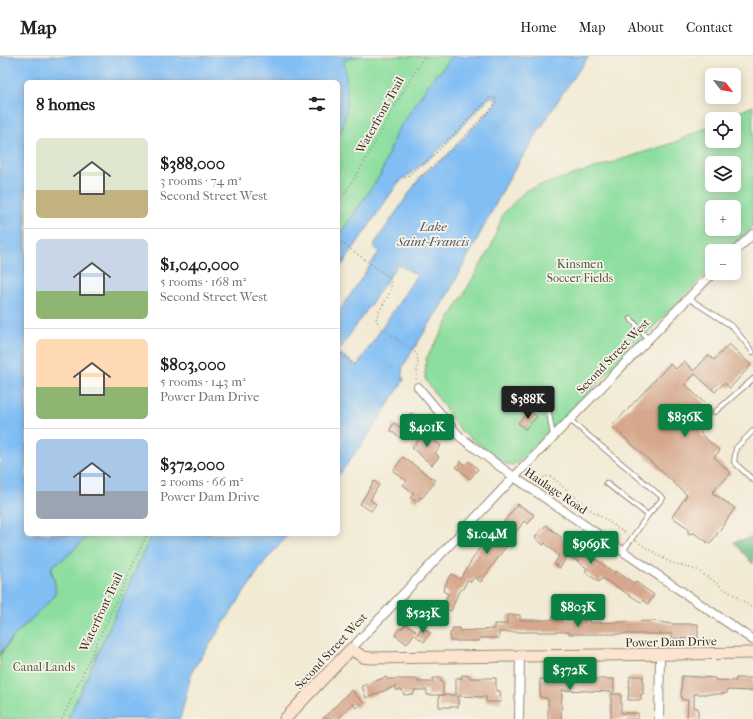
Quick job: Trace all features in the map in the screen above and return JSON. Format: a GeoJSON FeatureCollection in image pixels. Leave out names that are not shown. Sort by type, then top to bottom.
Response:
{"type":"FeatureCollection","features":[{"type":"Feature","properties":{"kind":"main road","name":"Power Dam Drive"},"geometry":{"type":"LineString","coordinates":[[351,649],[363,657],[370,658],[753,653]]}},
{"type":"Feature","properties":{"kind":"main road","name":"Second Street West"},"geometry":{"type":"LineString","coordinates":[[285,719],[351,649]]}},
{"type":"Feature","properties":{"kind":"street"},"geometry":{"type":"LineString","coordinates":[[741,245],[753,234]]}},
{"type":"Feature","properties":{"kind":"street","name":"Second Street West"},"geometry":{"type":"LineString","coordinates":[[351,649],[569,419],[706,280]]}},
{"type":"Feature","properties":{"kind":"street","name":"Haulage Road"},"geometry":{"type":"LineString","coordinates":[[418,387],[460,438],[514,477],[753,640]]}},
{"type":"Feature","properties":{"kind":"street"},"geometry":{"type":"LineString","coordinates":[[660,655],[660,719]]}},
{"type":"Feature","properties":{"kind":"street"},"geometry":{"type":"LineString","coordinates":[[520,656],[520,719]]}},
{"type":"Feature","properties":{"kind":"lane"},"geometry":{"type":"LineString","coordinates":[[687,298],[733,327],[753,352]]}},
{"type":"Feature","properties":{"kind":"lane"},"geometry":{"type":"LineString","coordinates":[[631,319],[647,338]]}},
{"type":"Feature","properties":{"kind":"lane"},"geometry":{"type":"LineString","coordinates":[[715,412],[753,378]]}},
{"type":"Feature","properties":{"kind":"lane"},"geometry":{"type":"LineString","coordinates":[[549,413],[553,437]]}},
{"type":"Feature","properties":{"kind":"lane"},"geometry":{"type":"LineString","coordinates":[[569,419],[664,498],[648,515],[623,551]]}},
{"type":"Feature","properties":{"kind":"lane"},"geometry":{"type":"LineString","coordinates":[[753,431],[736,448],[734,462],[753,480]]}},
{"type":"Feature","properties":{"kind":"lane"},"geometry":{"type":"LineString","coordinates":[[606,484],[648,515]]}},
{"type":"Feature","properties":{"kind":"path","name":"Waterfront Trail"},"geometry":{"type":"LineString","coordinates":[[340,200],[362,166],[400,95],[425,56]]}},
{"type":"Feature","properties":{"kind":"path"},"geometry":{"type":"LineString","coordinates":[[405,178],[435,154],[490,97],[496,98],[496,104],[446,156],[421,176]]}},
{"type":"Feature","properties":{"kind":"path"},"geometry":{"type":"LineString","coordinates":[[340,242],[389,277],[392,284],[391,291],[378,312],[376,320],[381,328],[415,351],[418,357],[416,382],[418,387]]}},
{"type":"Feature","properties":{"kind":"path"},"geometry":{"type":"LineString","coordinates":[[340,353],[357,366]]}},
{"type":"Feature","properties":{"kind":"path"},"geometry":{"type":"LineString","coordinates":[[532,489],[545,476],[552,477],[588,508],[632,538],[669,562],[697,570],[753,608]]}},
{"type":"Feature","properties":{"kind":"path","name":"Waterfront Trail"},"geometry":{"type":"LineString","coordinates":[[62,719],[146,536]]}},
{"type":"Feature","properties":{"kind":"green space"},"geometry":{"type":"Polygon","coordinates":[[[361,56],[452,56],[440,72],[435,75],[396,133],[381,174],[340,234],[340,132],[343,127],[343,60],[361,56]]]}},
{"type":"Feature","properties":{"kind":"green space","name":"Kinsmen Soccer Fields"},"geometry":{"type":"Polygon","coordinates":[[[753,106],[753,226],[736,244],[705,244],[705,275],[519,462],[512,465],[504,463],[461,431],[425,379],[426,359],[491,247],[503,214],[526,190],[673,143],[705,128],[705,148],[741,148],[741,112],[740,112],[753,106]]]}},
{"type":"Feature","properties":{"kind":"green space","name":"Canal Lands"},"geometry":{"type":"Polygon","coordinates":[[[88,536],[151,536],[68,719],[0,719],[0,655],[12,638],[53,598],[56,589],[52,566],[66,557],[88,536]]]}},
{"type":"Feature","properties":{"kind":"green space"},"geometry":{"type":"Polygon","coordinates":[[[753,537],[753,564],[734,542],[753,537]]]}},
{"type":"Feature","properties":{"kind":"water"},"geometry":{"type":"Polygon","coordinates":[[[0,56],[361,56],[344,60],[347,99],[345,118],[340,132],[340,80],[24,80],[24,536],[88,536],[66,557],[52,566],[52,575],[56,589],[53,598],[12,638],[0,654],[0,56]]]}},
{"type":"Feature","properties":{"kind":"water","name":"Lake Saint-Francis"},"geometry":{"type":"Polygon","coordinates":[[[452,56],[589,56],[564,91],[511,175],[447,296],[403,366],[402,375],[404,380],[365,440],[340,473],[340,353],[357,366],[417,275],[398,264],[340,349],[340,310],[379,252],[373,246],[421,176],[446,156],[490,110],[496,103],[496,98],[490,97],[435,154],[398,183],[340,268],[340,234],[381,174],[396,133],[435,75],[440,72],[452,56]]]}},
{"type":"Feature","properties":{"kind":"water"},"geometry":{"type":"Polygon","coordinates":[[[151,536],[287,536],[265,561],[192,671],[180,719],[68,719],[151,536]]]}},
{"type":"Feature","properties":{"kind":"building"},"geometry":{"type":"Polygon","coordinates":[[[729,344],[751,365],[730,388],[724,383],[715,392],[695,374],[685,384],[712,411],[712,413],[699,428],[702,431],[700,433],[720,451],[714,457],[731,473],[712,493],[735,508],[710,544],[694,533],[688,534],[688,528],[672,517],[687,495],[612,426],[670,364],[676,369],[684,361],[694,371],[708,355],[714,360],[729,344]]]}},
{"type":"Feature","properties":{"kind":"building"},"geometry":{"type":"Polygon","coordinates":[[[530,410],[537,417],[525,429],[518,423],[530,410]]]}},
{"type":"Feature","properties":{"kind":"building"},"geometry":{"type":"Polygon","coordinates":[[[411,413],[419,419],[402,439],[390,430],[394,423],[401,428],[411,413]]]}},
{"type":"Feature","properties":{"kind":"building"},"geometry":{"type":"Polygon","coordinates":[[[425,433],[427,435],[428,433],[434,437],[432,439],[441,446],[435,453],[439,457],[432,465],[412,448],[425,433]]]}},
{"type":"Feature","properties":{"kind":"building"},"geometry":{"type":"Polygon","coordinates":[[[403,457],[436,481],[417,502],[410,498],[414,493],[403,485],[407,481],[393,471],[403,457]]]}},
{"type":"Feature","properties":{"kind":"building"},"geometry":{"type":"Polygon","coordinates":[[[461,461],[465,465],[469,461],[478,469],[470,479],[456,467],[461,461]]]}},
{"type":"Feature","properties":{"kind":"building"},"geometry":{"type":"Polygon","coordinates":[[[374,481],[379,485],[370,500],[376,504],[371,511],[360,504],[374,481]]]}},
{"type":"Feature","properties":{"kind":"building"},"geometry":{"type":"Polygon","coordinates":[[[518,504],[534,515],[528,524],[524,521],[481,582],[474,577],[471,582],[468,579],[463,589],[459,591],[451,611],[442,607],[448,594],[443,591],[449,577],[452,574],[460,579],[486,538],[490,540],[518,504]]]}},
{"type":"Feature","properties":{"kind":"building"},"geometry":{"type":"Polygon","coordinates":[[[546,525],[573,547],[575,545],[615,573],[616,571],[635,584],[636,582],[654,595],[648,604],[643,600],[641,602],[602,578],[599,582],[585,572],[587,568],[568,555],[560,568],[554,564],[559,556],[545,543],[543,545],[535,537],[546,525]]]}},
{"type":"Feature","properties":{"kind":"building"},"geometry":{"type":"Polygon","coordinates":[[[419,603],[426,606],[427,603],[438,609],[433,618],[416,609],[419,603]]]}},
{"type":"Feature","properties":{"kind":"building"},"geometry":{"type":"Polygon","coordinates":[[[507,615],[520,615],[520,620],[548,620],[553,619],[553,615],[566,615],[566,620],[589,620],[589,623],[654,621],[671,624],[698,624],[698,639],[672,638],[672,634],[499,632],[499,638],[479,638],[479,641],[450,641],[450,633],[452,633],[452,628],[459,628],[459,631],[494,629],[494,624],[507,624],[507,615]]]}},
{"type":"Feature","properties":{"kind":"building"},"geometry":{"type":"Polygon","coordinates":[[[406,624],[416,631],[407,644],[395,635],[399,628],[401,629],[406,624]]]}},
{"type":"Feature","properties":{"kind":"building"},"geometry":{"type":"Polygon","coordinates":[[[422,627],[430,633],[424,642],[416,636],[422,627]]]}},
{"type":"Feature","properties":{"kind":"building"},"geometry":{"type":"Polygon","coordinates":[[[462,675],[470,676],[470,678],[496,678],[496,691],[500,691],[501,702],[486,702],[486,697],[458,696],[458,707],[439,707],[439,695],[456,695],[456,678],[462,678],[462,675]]]}},
{"type":"Feature","properties":{"kind":"building"},"geometry":{"type":"Polygon","coordinates":[[[630,676],[643,676],[643,694],[641,694],[641,700],[628,700],[630,676]]]}},
{"type":"Feature","properties":{"kind":"building"},"geometry":{"type":"Polygon","coordinates":[[[682,676],[736,681],[736,678],[753,678],[753,691],[727,690],[727,693],[722,694],[694,694],[694,708],[698,708],[698,719],[687,719],[688,700],[682,700],[682,676]]]}},
{"type":"Feature","properties":{"kind":"building"},"geometry":{"type":"Polygon","coordinates":[[[386,677],[387,679],[418,679],[418,682],[433,682],[433,678],[441,678],[441,682],[443,682],[443,695],[427,695],[427,690],[414,690],[414,694],[404,695],[402,690],[396,690],[396,686],[366,698],[362,686],[386,677]]]}},
{"type":"Feature","properties":{"kind":"building"},"geometry":{"type":"Polygon","coordinates":[[[540,679],[614,679],[614,692],[562,690],[561,719],[548,719],[548,699],[540,697],[540,679]]]}},
{"type":"Feature","properties":{"kind":"building"},"geometry":{"type":"Polygon","coordinates":[[[351,690],[363,702],[356,708],[352,704],[338,719],[323,719],[351,690]]]}},
{"type":"Feature","properties":{"kind":"building"},"geometry":{"type":"Polygon","coordinates":[[[611,694],[621,694],[621,713],[638,713],[638,719],[611,719],[611,694]]]}}]}
